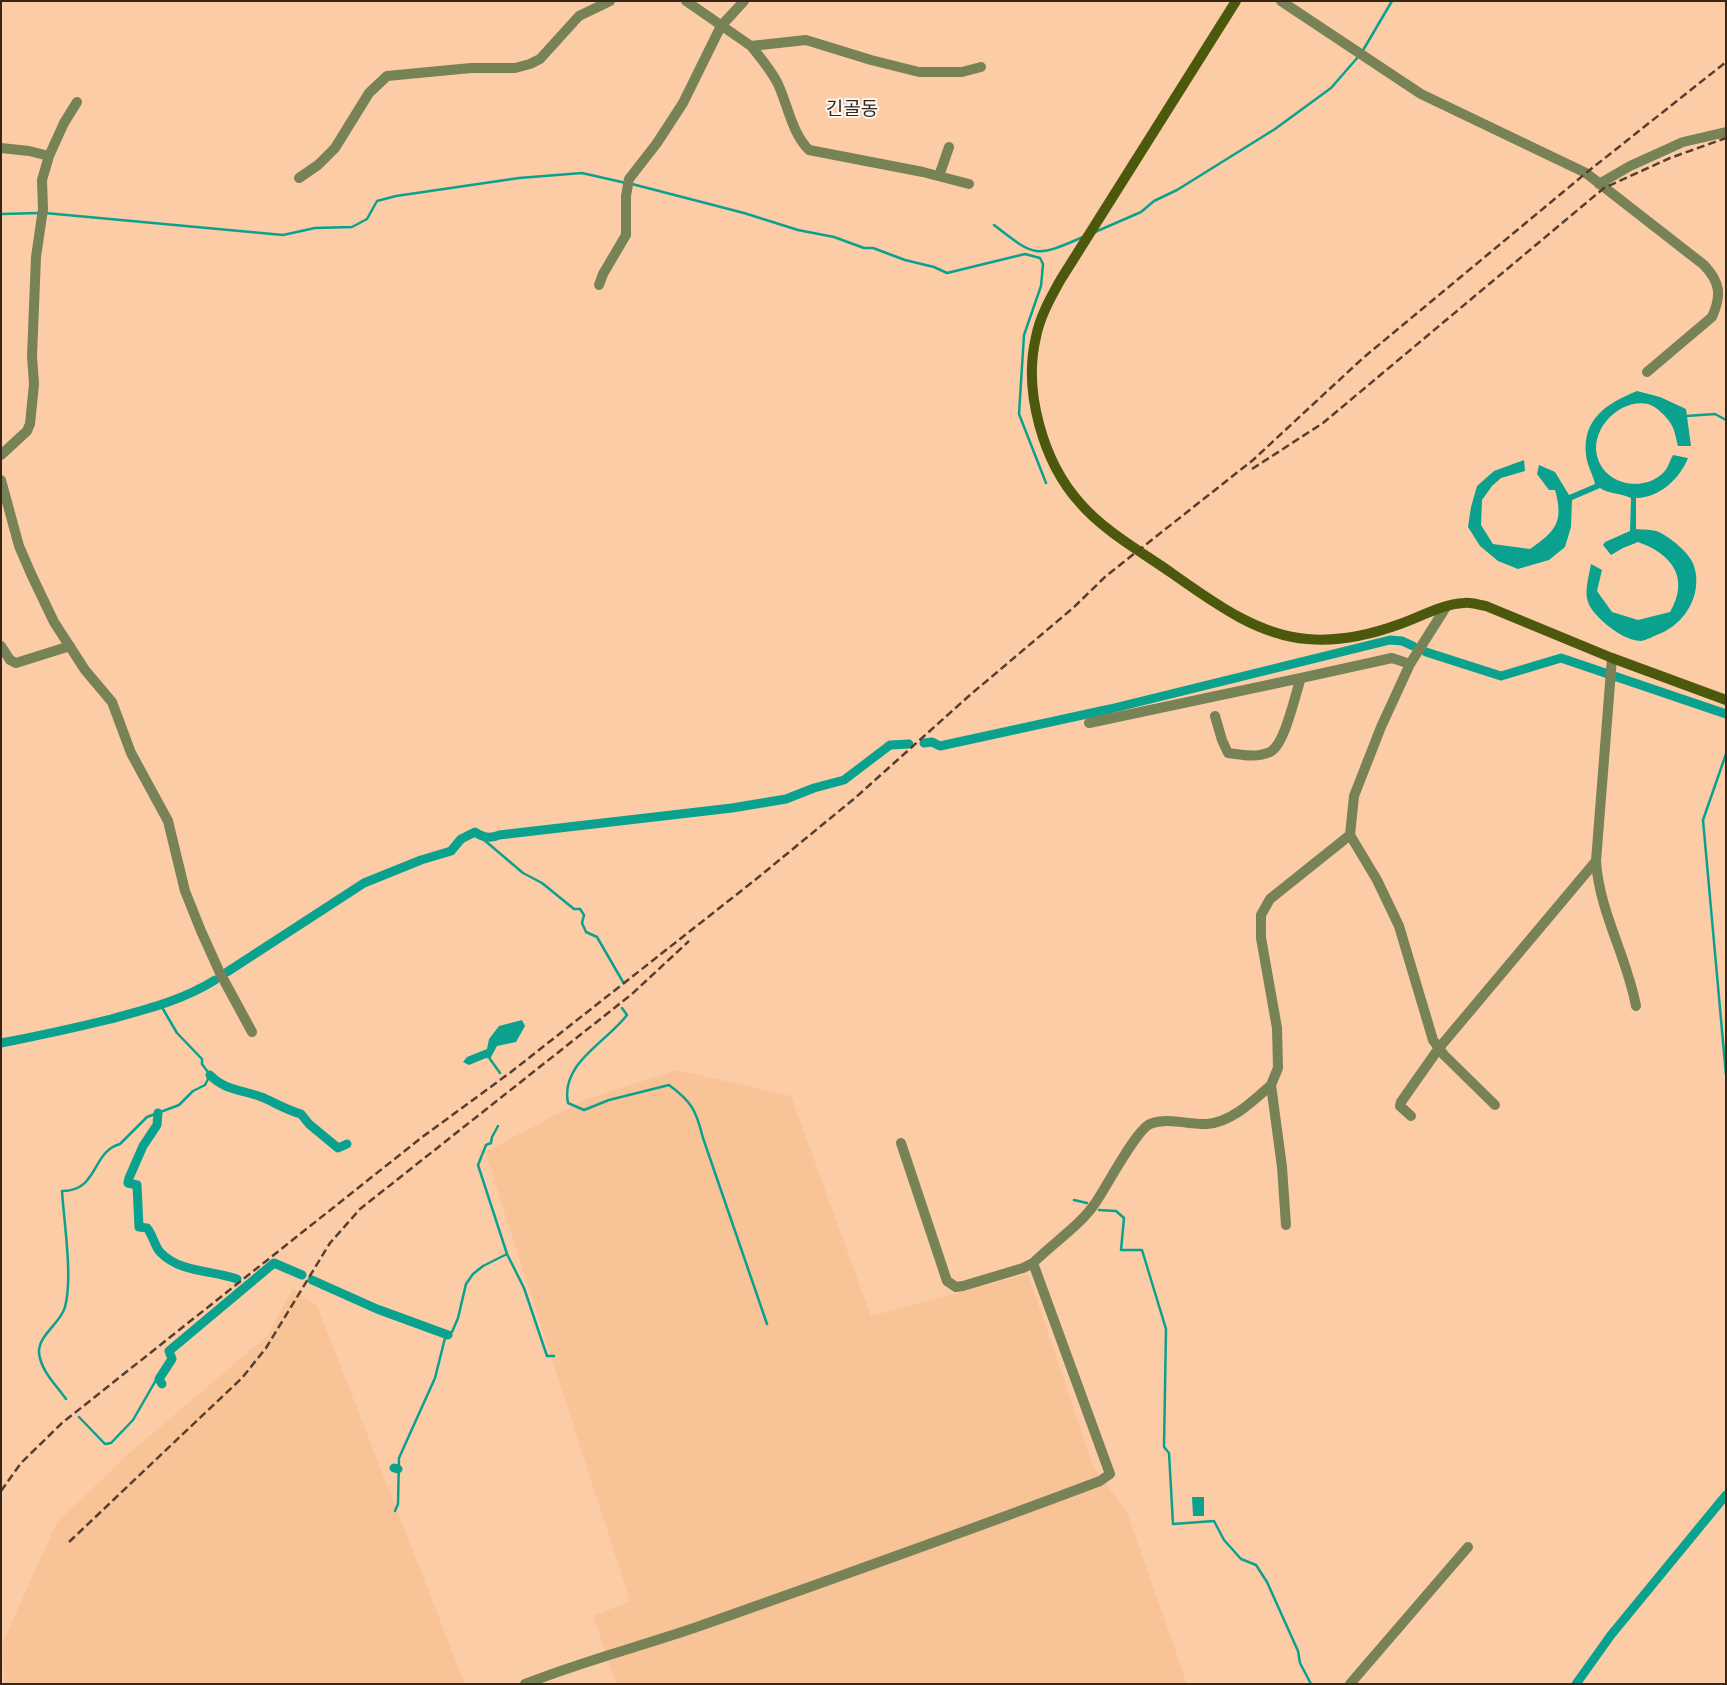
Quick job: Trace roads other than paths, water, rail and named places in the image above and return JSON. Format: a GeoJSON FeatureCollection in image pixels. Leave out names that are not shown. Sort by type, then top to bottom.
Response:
{"type":"FeatureCollection","features":[{"type":"Feature","properties":{"kind":"main road"},"geometry":{"type":"LineString","coordinates":[[1236,1],[1067,270],[1047,306],[1036,337],[1032,382],[1038,414],[1048,448],[1064,483],[1080,504],[1096,519],[1202,594],[1255,624],[1305,639],[1347,638],[1371,634],[1464,602],[1486,606],[1612,658],[1726,700]]}},
{"type":"Feature","properties":{"kind":"street"},"geometry":{"type":"LineString","coordinates":[[300,178],[318,166],[335,148],[369,93],[387,76],[471,68],[515,68],[530,64],[540,59],[579,16],[610,1]]}},
{"type":"Feature","properties":{"kind":"street"},"geometry":{"type":"LineString","coordinates":[[686,1],[751,46],[777,83],[794,128],[802,144],[809,150],[970,184]]}},
{"type":"Feature","properties":{"kind":"street"},"geometry":{"type":"LineString","coordinates":[[599,285],[626,235],[626,196],[629,179],[683,103],[721,26],[744,1]]}},
{"type":"Feature","properties":{"kind":"street"},"geometry":{"type":"LineString","coordinates":[[1282,1],[1421,94],[1575,167],[1704,265],[1715,277],[1719,289],[1717,306],[1712,316],[1647,372]]}},
{"type":"Feature","properties":{"kind":"street"},"geometry":{"type":"LineString","coordinates":[[751,46],[806,40],[919,72],[962,72],[980,67]]}},
{"type":"Feature","properties":{"kind":"street"},"geometry":{"type":"LineString","coordinates":[[1,455],[6,443],[27,430],[30,424],[34,384],[32,356],[36,256],[43,209],[42,180],[49,156],[64,123],[77,102]]}},
{"type":"Feature","properties":{"kind":"street"},"geometry":{"type":"LineString","coordinates":[[1599,184],[1630,166],[1683,142],[1726,132]]}},
{"type":"Feature","properties":{"kind":"street"},"geometry":{"type":"LineString","coordinates":[[939,176],[949,147]]}},
{"type":"Feature","properties":{"kind":"street"},"geometry":{"type":"LineString","coordinates":[[1,148],[29,151],[49,156]]}},
{"type":"Feature","properties":{"kind":"street"},"geometry":{"type":"LineString","coordinates":[[1,480],[20,546],[32,576],[54,622],[85,670],[112,702],[131,753],[168,821],[185,891],[220,974],[252,1032]]}},
{"type":"Feature","properties":{"kind":"street"},"geometry":{"type":"LineString","coordinates":[[1446,607],[1410,664],[1381,727],[1354,796],[1350,835],[1377,880],[1399,926],[1433,1040],[1495,1105]]}},
{"type":"Feature","properties":{"kind":"street"},"geometry":{"type":"LineString","coordinates":[[1,646],[10,660],[16,663],[70,646]]}},
{"type":"Feature","properties":{"kind":"street"},"geometry":{"type":"LineString","coordinates":[[1088,723],[1392,658],[1410,664]]}},
{"type":"Feature","properties":{"kind":"street"},"geometry":{"type":"LineString","coordinates":[[1612,658],[1596,861],[1597,878],[1628,968],[1636,1006]]}},
{"type":"Feature","properties":{"kind":"street"},"geometry":{"type":"LineString","coordinates":[[1215,716],[1228,753],[1253,756],[1271,752],[1280,744],[1301,678]]}},
{"type":"Feature","properties":{"kind":"street"},"geometry":{"type":"LineString","coordinates":[[901,1143],[942,1268],[952,1285],[963,1286],[1023,1268],[1033,1263],[1091,1209],[1143,1129],[1150,1124],[1170,1121],[1207,1124],[1224,1120],[1240,1111],[1271,1085],[1278,1068],[1277,1028],[1261,938],[1261,915],[1270,898],[1350,835]]}},
{"type":"Feature","properties":{"kind":"street"},"geometry":{"type":"LineString","coordinates":[[1411,1116],[1400,1106],[1401,1102],[1439,1048],[1596,861]]}},
{"type":"Feature","properties":{"kind":"street"},"geometry":{"type":"LineString","coordinates":[[1271,1085],[1282,1167],[1286,1225]]}},
{"type":"Feature","properties":{"kind":"street"},"geometry":{"type":"LineString","coordinates":[[525,1684],[562,1669],[649,1643],[916,1550],[1100,1481],[1110,1474],[1033,1263]]}},
{"type":"Feature","properties":{"kind":"street"},"geometry":{"type":"LineString","coordinates":[[1350,1684],[1468,1546]]}},
{"type":"Feature","properties":{"kind":"water"},"geometry":{"type":"Polygon","coordinates":[[[1637,391],[1660,397],[1686,409],[1691,446],[1678,446],[1672,426],[1658,409],[1648,404],[1637,403],[1617,411],[1608,419],[1598,438],[1596,448],[1598,459],[1609,475],[1627,483],[1637,484],[1656,478],[1664,472],[1673,455],[1688,458],[1680,473],[1668,486],[1653,495],[1636,498],[1636,529],[1656,531],[1674,542],[1689,556],[1694,566],[1696,577],[1694,597],[1684,615],[1668,629],[1641,641],[1627,638],[1607,625],[1593,611],[1587,598],[1587,584],[1591,564],[1602,570],[1597,591],[1612,612],[1638,620],[1670,612],[1676,600],[1678,578],[1668,560],[1660,553],[1638,542],[1611,555],[1603,545],[1605,542],[1630,531],[1631,498],[1600,488],[1572,500],[1571,527],[1565,547],[1549,560],[1518,569],[1498,561],[1480,546],[1468,527],[1477,486],[1494,471],[1524,460],[1525,471],[1501,478],[1492,486],[1482,500],[1481,525],[1493,544],[1530,549],[1539,543],[1556,525],[1559,510],[1555,490],[1549,490],[1537,474],[1539,465],[1555,472],[1569,495],[1595,484],[1586,455],[1588,431],[1599,414],[1607,407],[1637,391]]]}},
{"type":"Feature","properties":{"kind":"water"},"geometry":{"type":"Polygon","coordinates":[[[522,1020],[525,1026],[516,1042],[497,1046],[490,1059],[486,1058],[469,1065],[463,1062],[467,1057],[487,1049],[489,1039],[499,1026],[522,1020]]]}},
{"type":"Feature","properties":{"kind":"water"},"geometry":{"type":"Polygon","coordinates":[[[1192,1497],[1204,1497],[1204,1516],[1193,1516],[1192,1497]]]}},
{"type":"Feature","properties":{"kind":"waterway"},"geometry":{"type":"LineString","coordinates":[[1362,52],[1392,1]]}},
{"type":"Feature","properties":{"kind":"waterway"},"geometry":{"type":"LineString","coordinates":[[1095,232],[1141,212],[1154,201],[1177,190],[1275,129],[1331,88],[1358,57]]}},
{"type":"Feature","properties":{"kind":"waterway"},"geometry":{"type":"LineString","coordinates":[[45,213],[283,235],[315,228],[352,227],[367,219],[377,201],[396,196],[519,178],[582,173],[626,183]]}},
{"type":"Feature","properties":{"kind":"waterway"},"geometry":{"type":"LineString","coordinates":[[632,184],[744,213],[798,230],[834,237],[864,248],[873,248],[905,260],[934,267],[947,273],[1025,254],[1040,258],[1043,264],[1041,286],[1024,335],[1019,414],[1046,483]]}},
{"type":"Feature","properties":{"kind":"waterway"},"geometry":{"type":"LineString","coordinates":[[1,214],[40,213]]}},
{"type":"Feature","properties":{"kind":"waterway"},"geometry":{"type":"LineString","coordinates":[[994,225],[1018,243],[1036,251],[1045,251],[1083,237]]}},
{"type":"Feature","properties":{"kind":"waterway"},"geometry":{"type":"LineString","coordinates":[[1686,416],[1715,414],[1726,420]]}},
{"type":"Feature","properties":{"kind":"waterway"},"geometry":{"type":"LineString","coordinates":[[924,743],[932,742],[940,746],[1110,709],[1390,640],[1402,641],[1413,646]]}},
{"type":"Feature","properties":{"kind":"waterway"},"geometry":{"type":"LineString","coordinates":[[1426,652],[1501,676],[1561,658],[1726,714]]}},
{"type":"Feature","properties":{"kind":"waterway"},"geometry":{"type":"LineString","coordinates":[[227,972],[364,883],[421,860],[451,851],[461,839],[475,832],[493,837],[732,808],[786,799],[814,788],[844,780],[890,745],[909,744]]}},
{"type":"Feature","properties":{"kind":"waterway"},"geometry":{"type":"LineString","coordinates":[[1726,754],[1703,820],[1726,1075]]}},
{"type":"Feature","properties":{"kind":"waterway"},"geometry":{"type":"LineString","coordinates":[[483,839],[523,873],[542,883],[574,909],[580,909],[584,915],[582,923],[586,932],[597,937],[623,982]]}},
{"type":"Feature","properties":{"kind":"waterway"},"geometry":{"type":"LineString","coordinates":[[1,1043],[83,1026],[138,1012],[178,998],[215,980]]}},
{"type":"Feature","properties":{"kind":"waterway"},"geometry":{"type":"LineString","coordinates":[[622,1008],[627,1015],[587,1054],[571,1076],[567,1089],[568,1103],[584,1110],[609,1100],[669,1085],[688,1102],[698,1120],[767,1324]]}},
{"type":"Feature","properties":{"kind":"waterway"},"geometry":{"type":"LineString","coordinates":[[66,1399],[46,1372],[39,1353],[42,1340],[63,1313],[67,1295],[68,1266],[62,1191],[83,1185],[111,1148],[120,1144],[147,1117],[179,1105],[193,1091],[205,1085],[210,1075],[202,1064],[202,1059],[177,1033],[163,1009]]}},
{"type":"Feature","properties":{"kind":"waterway"},"geometry":{"type":"LineString","coordinates":[[490,1059],[500,1073]]}},
{"type":"Feature","properties":{"kind":"waterway"},"geometry":{"type":"LineString","coordinates":[[210,1075],[222,1084],[257,1095],[301,1114],[309,1124],[338,1148],[347,1144]]}},
{"type":"Feature","properties":{"kind":"waterway"},"geometry":{"type":"LineString","coordinates":[[158,1113],[157,1125],[143,1146],[128,1183],[137,1185],[139,1227],[147,1228],[160,1252],[177,1264],[237,1279]]}},
{"type":"Feature","properties":{"kind":"waterway"},"geometry":{"type":"LineString","coordinates":[[395,1511],[398,1504],[399,1458],[435,1378],[445,1338],[452,1332],[458,1318],[466,1284],[473,1274],[483,1266],[507,1254],[478,1165],[486,1145],[491,1143],[498,1126]]}},
{"type":"Feature","properties":{"kind":"waterway"},"geometry":{"type":"LineString","coordinates":[[1074,1200],[1087,1203]]}},
{"type":"Feature","properties":{"kind":"waterway"},"geometry":{"type":"LineString","coordinates":[[1099,1210],[1116,1211],[1124,1218],[1121,1250],[1142,1250],[1166,1329],[1164,1447],[1169,1453],[1173,1524],[1214,1521],[1224,1540],[1241,1559],[1256,1565],[1267,1582],[1298,1651],[1300,1663],[1311,1684]]}},
{"type":"Feature","properties":{"kind":"waterway"},"geometry":{"type":"LineString","coordinates":[[507,1254],[524,1288],[547,1356],[554,1356]]}},
{"type":"Feature","properties":{"kind":"waterway"},"geometry":{"type":"LineString","coordinates":[[162,1384],[159,1379],[172,1359],[169,1351],[274,1263],[302,1275]]}},
{"type":"Feature","properties":{"kind":"waterway"},"geometry":{"type":"LineString","coordinates":[[312,1280],[377,1309],[448,1335]]}},
{"type":"Feature","properties":{"kind":"waterway"},"geometry":{"type":"LineString","coordinates":[[79,1417],[105,1444],[111,1443],[133,1420],[156,1380],[159,1379]]}},
{"type":"Feature","properties":{"kind":"waterway"},"geometry":{"type":"LineString","coordinates":[[394,1468],[398,1469]]}},
{"type":"Feature","properties":{"kind":"waterway"},"geometry":{"type":"LineString","coordinates":[[1576,1684],[1611,1635],[1726,1495]]}},
{"type":"Feature","properties":{"kind":"railway"},"geometry":{"type":"LineString","coordinates":[[1,1491],[21,1463],[62,1423],[421,1138],[511,1072],[755,880],[855,798],[970,695],[1073,608],[1106,576],[1253,460],[1363,358],[1586,173],[1726,62]]}},
{"type":"Feature","properties":{"kind":"railway"},"geometry":{"type":"LineString","coordinates":[[1252,469],[1323,423],[1604,188],[1670,158],[1726,138]]}},
{"type":"Feature","properties":{"kind":"railway"},"geometry":{"type":"LineString","coordinates":[[69,1542],[242,1378],[266,1348],[330,1243],[360,1209],[632,994],[689,941]]}},
{"type":"Feature","properties":{"kind":"district","name":"긴골동"},"geometry":{"type":"Point","coordinates":[852,110]}}]}
